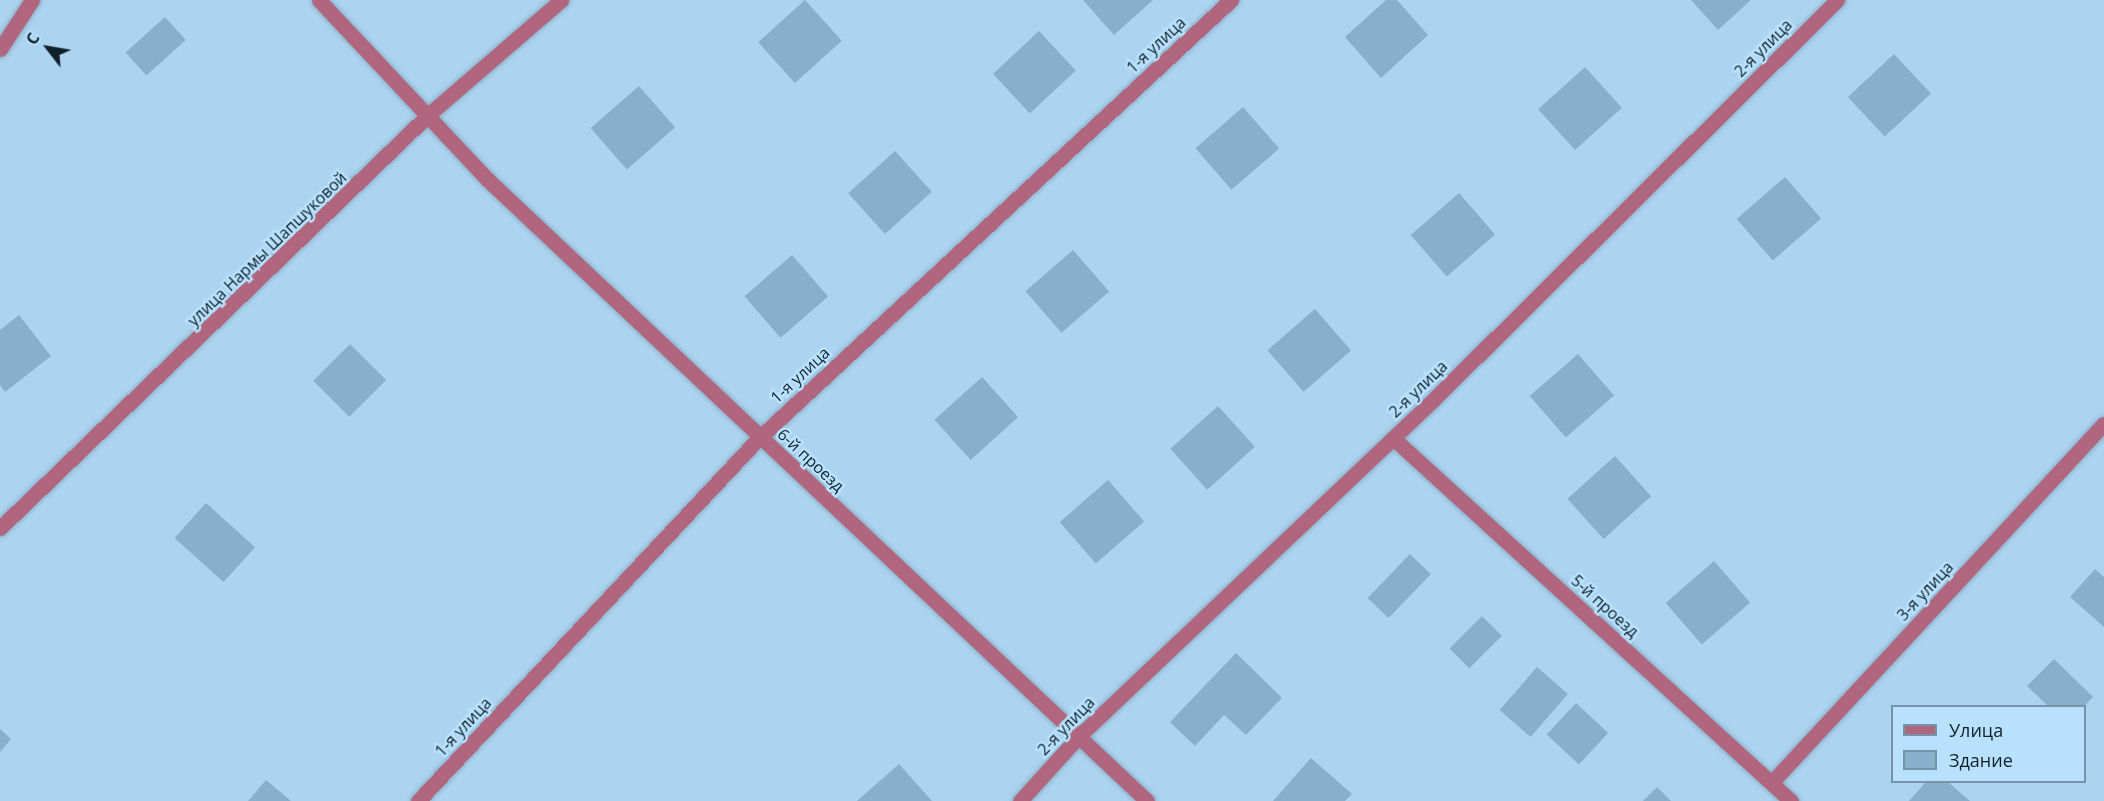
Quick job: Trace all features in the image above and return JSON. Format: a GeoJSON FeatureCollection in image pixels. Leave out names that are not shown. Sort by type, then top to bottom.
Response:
{"type":"FeatureCollection","features":[{"type":"Feature","properties":{"kind":"street"},"geometry":{"type":"LineString","coordinates":[[0,49],[32,0]]}},
{"type":"Feature","properties":{"kind":"street","name":"6-й проезд"},"geometry":{"type":"LineString","coordinates":[[319,0],[488,179],[1147,801]]}},
{"type":"Feature","properties":{"kind":"street","name":"улица Нармы Шапшуковой"},"geometry":{"type":"LineString","coordinates":[[0,528],[428,115],[561,0]]}},
{"type":"Feature","properties":{"kind":"street","name":"1-я улица"},"geometry":{"type":"LineString","coordinates":[[418,801],[760,436],[1231,0]]}},
{"type":"Feature","properties":{"kind":"street","name":"2-я улица"},"geometry":{"type":"LineString","coordinates":[[1020,801],[1078,737],[1393,438],[1837,0]]}},
{"type":"Feature","properties":{"kind":"street","name":"3-я улица"},"geometry":{"type":"LineString","coordinates":[[1772,782],[2104,424]]}},
{"type":"Feature","properties":{"kind":"street","name":"5-й проезд"},"geometry":{"type":"LineString","coordinates":[[1393,438],[1791,801]]}},
{"type":"Feature","properties":{"kind":"building"},"geometry":{"type":"Polygon","coordinates":[[[805,0],[842,41],[795,83],[758,42],[805,0]]]}},
{"type":"Feature","properties":{"kind":"building"},"geometry":{"type":"Polygon","coordinates":[[[1083,0],[1153,0],[1114,35],[1083,0]]]}},
{"type":"Feature","properties":{"kind":"building"},"geometry":{"type":"Polygon","coordinates":[[[1386,0],[1397,0],[1428,35],[1381,78],[1345,37],[1386,0]]]}},
{"type":"Feature","properties":{"kind":"building"},"geometry":{"type":"Polygon","coordinates":[[[1691,0],[1751,0],[1718,30],[1691,0]]]}},
{"type":"Feature","properties":{"kind":"building"},"geometry":{"type":"Polygon","coordinates":[[[165,17],[186,40],[146,76],[126,52],[165,17]]]}},
{"type":"Feature","properties":{"kind":"building"},"geometry":{"type":"Polygon","coordinates":[[[1039,31],[1076,70],[1030,113],[993,74],[1039,31]]]}},
{"type":"Feature","properties":{"kind":"building"},"geometry":{"type":"Polygon","coordinates":[[[1894,54],[1931,93],[1885,136],[1848,97],[1894,54]]]}},
{"type":"Feature","properties":{"kind":"building"},"geometry":{"type":"Polygon","coordinates":[[[1585,67],[1622,108],[1575,150],[1538,109],[1585,67]]]}},
{"type":"Feature","properties":{"kind":"building"},"geometry":{"type":"Polygon","coordinates":[[[639,86],[675,128],[627,169],[591,128],[639,86]]]}},
{"type":"Feature","properties":{"kind":"building"},"geometry":{"type":"Polygon","coordinates":[[[1243,107],[1279,149],[1232,190],[1195,148],[1243,107]]]}},
{"type":"Feature","properties":{"kind":"building"},"geometry":{"type":"Polygon","coordinates":[[[895,151],[932,192],[885,234],[848,193],[895,151]]]}},
{"type":"Feature","properties":{"kind":"building"},"geometry":{"type":"Polygon","coordinates":[[[1785,177],[1821,219],[1773,260],[1737,219],[1785,177]]]}},
{"type":"Feature","properties":{"kind":"building"},"geometry":{"type":"Polygon","coordinates":[[[1459,193],[1495,235],[1447,276],[1411,235],[1459,193]]]}},
{"type":"Feature","properties":{"kind":"building"},"geometry":{"type":"Polygon","coordinates":[[[1073,250],[1109,292],[1062,333],[1025,291],[1073,250]]]}},
{"type":"Feature","properties":{"kind":"building"},"geometry":{"type":"Polygon","coordinates":[[[792,255],[828,297],[781,338],[744,296],[792,255]]]}},
{"type":"Feature","properties":{"kind":"building"},"geometry":{"type":"Polygon","coordinates":[[[1315,309],[1351,351],[1304,392],[1267,350],[1315,309]]]}},
{"type":"Feature","properties":{"kind":"building"},"geometry":{"type":"Polygon","coordinates":[[[19,315],[51,356],[5,392],[0,385],[0,330],[19,315]]]}},
{"type":"Feature","properties":{"kind":"building"},"geometry":{"type":"Polygon","coordinates":[[[350,344],[386,380],[349,417],[313,381],[350,344]]]}},
{"type":"Feature","properties":{"kind":"building"},"geometry":{"type":"Polygon","coordinates":[[[1578,354],[1614,396],[1566,437],[1530,396],[1578,354]]]}},
{"type":"Feature","properties":{"kind":"building"},"geometry":{"type":"Polygon","coordinates":[[[982,377],[1018,417],[971,460],[934,420],[982,377]]]}},
{"type":"Feature","properties":{"kind":"building"},"geometry":{"type":"Polygon","coordinates":[[[1218,406],[1255,447],[1207,490],[1170,449],[1218,406]]]}},
{"type":"Feature","properties":{"kind":"building"},"geometry":{"type":"Polygon","coordinates":[[[1615,456],[1651,496],[1604,539],[1567,499],[1615,456]]]}},
{"type":"Feature","properties":{"kind":"building"},"geometry":{"type":"Polygon","coordinates":[[[1108,480],[1144,522],[1096,563],[1060,522],[1108,480]]]}},
{"type":"Feature","properties":{"kind":"building"},"geometry":{"type":"Polygon","coordinates":[[[206,503],[255,547],[224,582],[175,538],[206,503]]]}},
{"type":"Feature","properties":{"kind":"building"},"geometry":{"type":"Polygon","coordinates":[[[1410,554],[1431,574],[1388,618],[1368,598],[1410,554]]]}},
{"type":"Feature","properties":{"kind":"building"},"geometry":{"type":"Polygon","coordinates":[[[1714,561],[1750,603],[1702,644],[1666,603],[1714,561]]]}},
{"type":"Feature","properties":{"kind":"building"},"geometry":{"type":"Polygon","coordinates":[[[2095,569],[2104,577],[2104,627],[2070,597],[2095,569]]]}},
{"type":"Feature","properties":{"kind":"building"},"geometry":{"type":"Polygon","coordinates":[[[1482,616],[1502,636],[1469,668],[1449,649],[1482,616]]]}},
{"type":"Feature","properties":{"kind":"building"},"geometry":{"type":"Polygon","coordinates":[[[1236,653],[1282,698],[1246,735],[1224,715],[1195,746],[1170,722],[1236,653]]]}},
{"type":"Feature","properties":{"kind":"building"},"geometry":{"type":"Polygon","coordinates":[[[2054,659],[2093,697],[2085,705],[2047,705],[2027,686],[2054,659]]]}},
{"type":"Feature","properties":{"kind":"building"},"geometry":{"type":"Polygon","coordinates":[[[1537,667],[1568,694],[1531,737],[1500,710],[1537,667]]]}},
{"type":"Feature","properties":{"kind":"building"},"geometry":{"type":"Polygon","coordinates":[[[1576,703],[1608,733],[1579,764],[1547,734],[1576,703]]]}},
{"type":"Feature","properties":{"kind":"building"},"geometry":{"type":"Polygon","coordinates":[[[0,729],[11,739],[0,752],[0,729]]]}},
{"type":"Feature","properties":{"kind":"building"},"geometry":{"type":"Polygon","coordinates":[[[1311,758],[1352,794],[1345,801],[1273,801],[1311,758]]]}},
{"type":"Feature","properties":{"kind":"building"},"geometry":{"type":"Polygon","coordinates":[[[899,764],[932,801],[857,801],[899,764]]]}},
{"type":"Feature","properties":{"kind":"building"},"geometry":{"type":"Polygon","coordinates":[[[266,780],[291,801],[248,801],[266,780]]]}},
{"type":"Feature","properties":{"kind":"building"},"geometry":{"type":"Polygon","coordinates":[[[1925,783],[1949,783],[1970,801],[1909,801],[1925,783]]]}},
{"type":"Feature","properties":{"kind":"building"},"geometry":{"type":"Polygon","coordinates":[[[1657,787],[1671,801],[1643,801],[1657,787]]]}}]}
